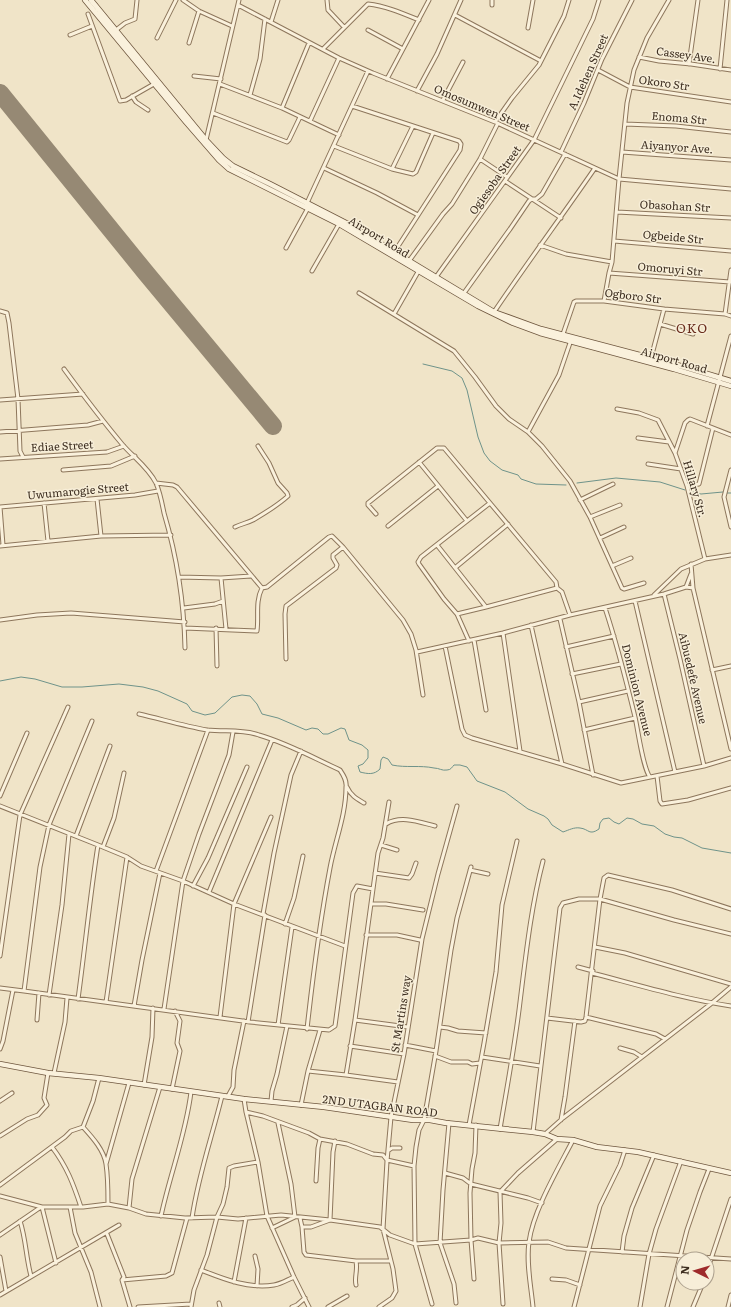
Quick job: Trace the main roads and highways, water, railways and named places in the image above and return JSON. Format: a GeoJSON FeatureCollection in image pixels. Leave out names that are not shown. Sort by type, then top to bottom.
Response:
{"type":"FeatureCollection","features":[{"type":"Feature","properties":{"kind":"main road","name":"Airport Road"},"geometry":{"type":"LineString","coordinates":[[85,0],[154,84],[169,98],[223,158],[233,166],[308,206],[478,306],[513,323],[540,332],[731,381]]}},
{"type":"Feature","properties":{"kind":"main road","name":"Airport Road"},"geometry":{"type":"LineString","coordinates":[[91,0],[219,160],[229,169],[348,224],[494,312],[541,329],[668,362],[719,379],[731,386]]}},
{"type":"Feature","properties":{"kind":"main road","name":"2ND UTAGBAN ROAD"},"geometry":{"type":"LineString","coordinates":[[0,1064],[54,1073],[244,1099],[271,1101],[413,1120],[430,1120],[532,1132],[545,1134],[557,1139],[573,1140],[597,1147],[654,1155],[731,1173]]}},
{"type":"Feature","properties":{"kind":"waterway"},"geometry":{"type":"LineString","coordinates":[[423,364],[452,371],[462,378],[467,390],[478,437],[484,453],[490,461],[502,470],[518,475],[521,479],[536,484],[566,485]]}},
{"type":"Feature","properties":{"kind":"waterway"},"geometry":{"type":"LineString","coordinates":[[577,483],[616,478],[660,482],[685,490]]}},
{"type":"Feature","properties":{"kind":"waterway"},"geometry":{"type":"LineString","coordinates":[[693,492],[701,494],[723,492]]}},
{"type":"Feature","properties":{"kind":"waterway"},"geometry":{"type":"LineString","coordinates":[[0,681],[21,677],[35,679],[62,687],[119,684],[143,687],[158,691],[187,704],[192,711],[205,715],[215,713],[232,697],[242,695],[250,696],[257,704],[262,714],[278,718],[306,730],[312,728],[318,729],[323,734],[328,734],[341,728],[345,729],[349,740],[362,745],[368,750],[368,758],[363,764],[358,766],[360,772],[371,774],[378,771],[380,769],[381,760],[383,757],[388,759],[392,765],[397,766],[429,767],[448,770],[454,765],[460,765],[467,767],[477,781],[505,792],[528,809],[544,816],[552,825],[563,832],[578,828],[593,832],[599,829],[600,823],[603,819],[609,818],[619,824],[627,818],[633,819],[642,824],[654,826],[665,834],[682,838],[702,848],[731,853]]}},
{"type":"Feature","properties":{"kind":"district","name":"OKO"},"geometry":{"type":"Point","coordinates":[692,328]}}]}
